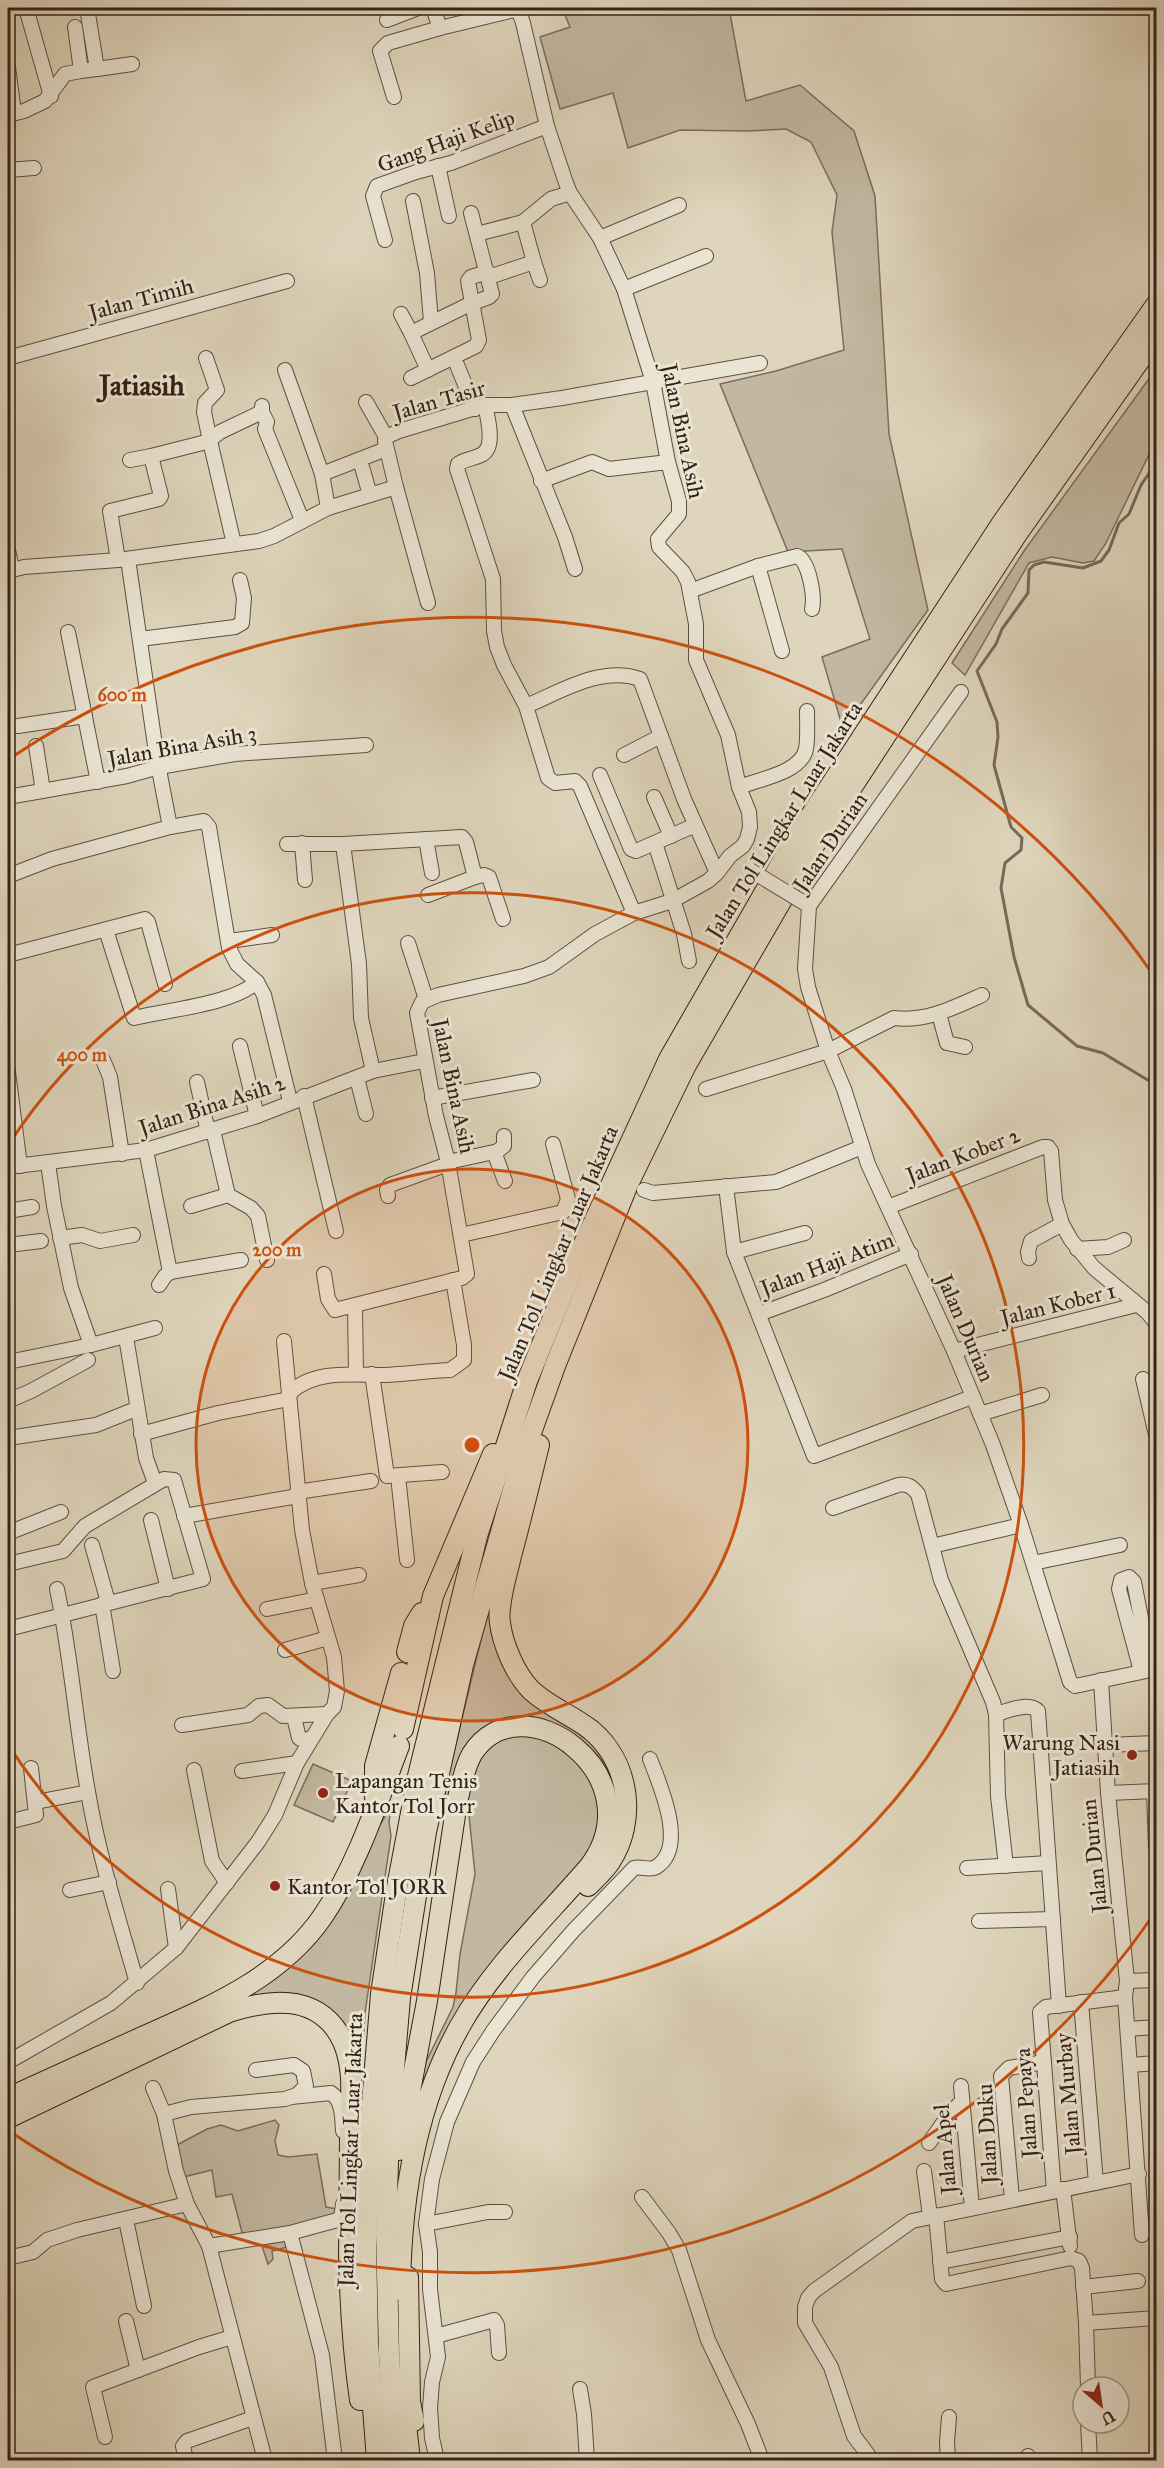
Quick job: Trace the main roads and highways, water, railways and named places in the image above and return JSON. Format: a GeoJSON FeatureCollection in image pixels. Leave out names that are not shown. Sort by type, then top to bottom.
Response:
{"type":"FeatureCollection","features":[{"type":"Feature","properties":{"kind":"highway","name":"Jalan Tol Lingkar Luar Jakarta"},"geometry":{"type":"LineString","coordinates":[[376,2460],[368,2343],[366,2245],[370,2127],[381,1994],[397,1887],[429,1732],[477,1536],[527,1381],[576,1261],[669,1059],[793,843],[1002,523],[1156,305]]}},
{"type":"Feature","properties":{"kind":"highway","name":"Jalan Tol Lingkar Luar Jakarta"},"geometry":{"type":"LineString","coordinates":[[395,2460],[389,2354],[386,2231],[389,2128],[400,1998],[426,1832],[478,1609],[523,1455],[555,1366],[628,1184],[686,1065],[809,853],[1017,534],[1156,337]]}},
{"type":"Feature","properties":{"kind":"highway"},"geometry":{"type":"LineString","coordinates":[[423,2460],[410,2402],[407,2298],[410,2227],[426,2135],[457,2056],[480,2014],[506,1978],[608,1864],[622,1837],[627,1812],[626,1792],[612,1755],[591,1730],[530,1689],[511,1659],[500,1622],[504,1585],[544,1426],[555,1366]]}},
{"type":"Feature","properties":{"kind":"highway"},"geometry":{"type":"LineString","coordinates":[[8,2098],[237,1992],[278,1965],[322,1918],[339,1891],[376,1806],[401,1738],[433,1596],[481,1479],[527,1381]]}},
{"type":"Feature","properties":{"kind":"highway"},"geometry":{"type":"LineString","coordinates":[[407,1652],[414,1626],[433,1596]]}},
{"type":"Feature","properties":{"kind":"highway"},"geometry":{"type":"LineString","coordinates":[[376,1806],[375,1766],[401,1673]]}},
{"type":"Feature","properties":{"kind":"highway"},"geometry":{"type":"LineString","coordinates":[[386,2231],[429,1990],[457,1802],[464,1774],[472,1754],[491,1736],[510,1728],[538,1728],[570,1744],[594,1767],[607,1795],[608,1830],[601,1848],[589,1867],[482,1992],[460,2026],[438,2071],[427,2102],[410,2170],[400,2263],[404,2397],[410,2460]]}},
{"type":"Feature","properties":{"kind":"highway"},"geometry":{"type":"LineString","coordinates":[[8,2118],[229,2012],[251,2005],[289,2002],[299,2004],[327,2020],[340,2035],[351,2074],[349,2256],[354,2357],[361,2404],[376,2460]]}},
{"type":"Feature","properties":{"kind":"waterway"},"geometry":{"type":"LineString","coordinates":[[1156,463],[1141,485],[1129,514],[1119,523],[1109,550],[1101,561],[1083,568],[1044,562],[1034,565],[1029,570],[1028,593],[1002,629],[996,644],[977,671],[997,722],[998,737],[994,765],[1011,827],[1022,838],[1021,850],[1005,863],[1001,888],[1014,957],[1028,1005],[1077,1046],[1103,1053],[1151,1082],[1156,1089]]}},
{"type":"Feature","properties":{"kind":"place","name":"Warung Nasi Jatiasih"},"geometry":{"type":"Point","coordinates":[1132,1755]}},
{"type":"Feature","properties":{"kind":"place","name":"Lapangan Tenis Kantor Tol Jorr"},"geometry":{"type":"Point","coordinates":[323,1793]}},
{"type":"Feature","properties":{"kind":"place","name":"Kantor Tol JORR"},"geometry":{"type":"Point","coordinates":[275,1886]}},
{"type":"Feature","properties":{"kind":"district","name":"Jatiasih"},"geometry":{"type":"Point","coordinates":[142,385]}}]}
